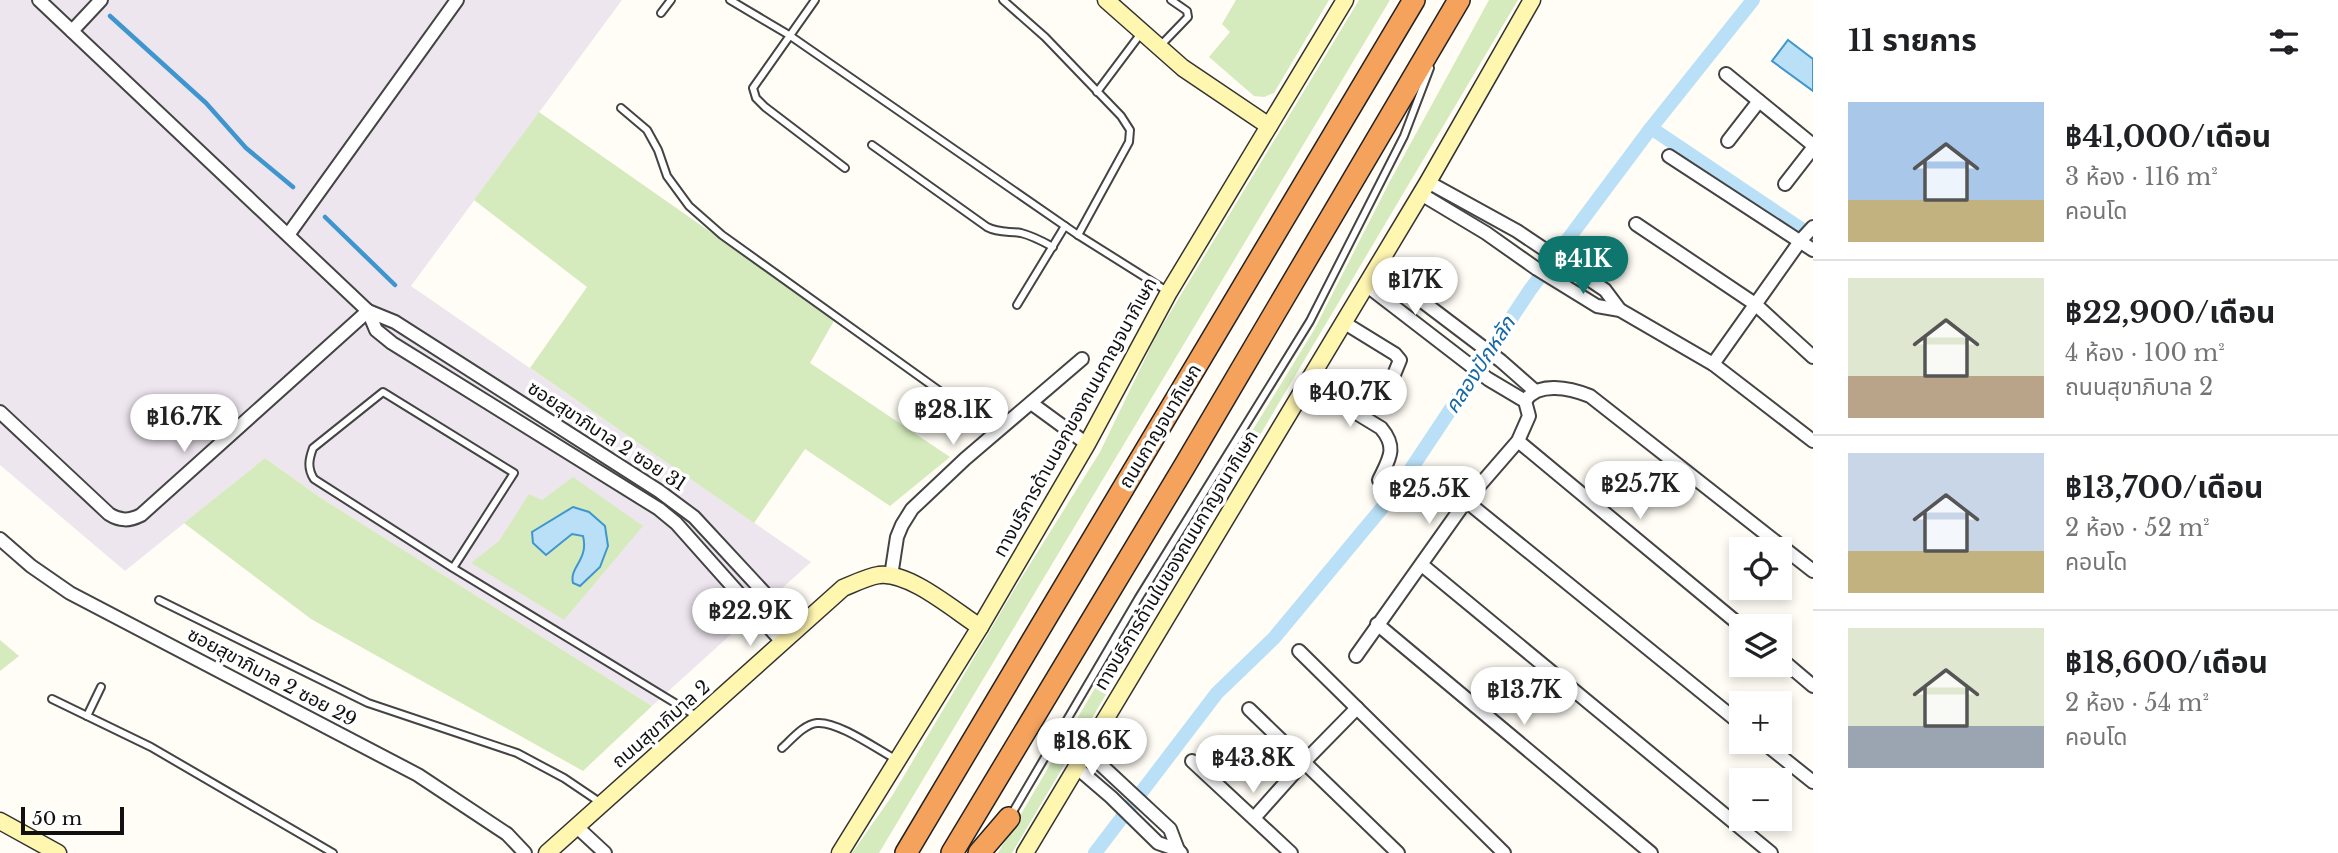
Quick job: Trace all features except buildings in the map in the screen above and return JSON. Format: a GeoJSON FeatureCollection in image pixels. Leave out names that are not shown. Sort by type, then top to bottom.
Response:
{"type":"FeatureCollection","features":[{"type":"Feature","properties":{"kind":"highway","name":"ถนนกาญจนาภิเษก"},"geometry":{"type":"LineString","coordinates":[[906,853],[1415,0]]}},
{"type":"Feature","properties":{"kind":"highway"},"geometry":{"type":"LineString","coordinates":[[952,853],[1454,9]]}},
{"type":"Feature","properties":{"kind":"highway"},"geometry":{"type":"LineString","coordinates":[[979,853],[1009,818]]}},
{"type":"Feature","properties":{"kind":"main road"},"geometry":{"type":"LineString","coordinates":[[1105,0],[1183,68],[1269,126]]}},
{"type":"Feature","properties":{"kind":"main road","name":"ทางบริการด้านนอกของถนนกาญจนาภิเษก"},"geometry":{"type":"LineString","coordinates":[[840,853],[979,627],[1087,444],[1169,292],[1345,0]]}},
{"type":"Feature","properties":{"kind":"main road","name":"ทางบริการด้านในของถนนกาญจนาภิเษก"},"geometry":{"type":"LineString","coordinates":[[1026,853],[1085,750],[1424,188],[1532,0]]}},
{"type":"Feature","properties":{"kind":"main road","name":"ถนนสุขาภิบาล 2"},"geometry":{"type":"LineString","coordinates":[[547,853],[843,588],[880,575],[891,576]]}},
{"type":"Feature","properties":{"kind":"main road"},"geometry":{"type":"LineString","coordinates":[[891,576],[898,576],[915,585],[979,627]]}},
{"type":"Feature","properties":{"kind":"main road"},"geometry":{"type":"LineString","coordinates":[[0,821],[58,853]]}},
{"type":"Feature","properties":{"kind":"street","name":"ซอยสุขาภิบาล 2 ซอย 31"},"geometry":{"type":"LineString","coordinates":[[39,0],[368,311],[396,323],[659,491],[694,517],[798,629]]}},
{"type":"Feature","properties":{"kind":"street"},"geometry":{"type":"LineString","coordinates":[[72,31],[101,0]]}},
{"type":"Feature","properties":{"kind":"street"},"geometry":{"type":"LineString","coordinates":[[288,234],[457,0]]}},
{"type":"Feature","properties":{"kind":"street"},"geometry":{"type":"LineString","coordinates":[[1726,74],[1813,147],[1785,184]]}},
{"type":"Feature","properties":{"kind":"street"},"geometry":{"type":"LineString","coordinates":[[1728,141],[1759,100]]}},
{"type":"Feature","properties":{"kind":"street"},"geometry":{"type":"LineString","coordinates":[[1669,156],[1806,234],[1813,250]]}},
{"type":"Feature","properties":{"kind":"street"},"geometry":{"type":"LineString","coordinates":[[1424,188],[1517,231],[1605,290],[1620,310]]}},
{"type":"Feature","properties":{"kind":"street"},"geometry":{"type":"LineString","coordinates":[[1424,188],[1537,269],[1597,306],[1620,310],[1713,364],[1813,441]]}},
{"type":"Feature","properties":{"kind":"street"},"geometry":{"type":"LineString","coordinates":[[1636,224],[1755,304],[1813,357]]}},
{"type":"Feature","properties":{"kind":"street"},"geometry":{"type":"LineString","coordinates":[[1713,364],[1806,234]]}},
{"type":"Feature","properties":{"kind":"street"},"geometry":{"type":"LineString","coordinates":[[1377,267],[1501,361],[1534,390],[1566,390],[1590,396],[1813,571]]}},
{"type":"Feature","properties":{"kind":"street"},"geometry":{"type":"LineString","coordinates":[[1356,656],[1466,501],[1518,441],[1530,416],[1525,401],[1488,379],[1366,285]]}},
{"type":"Feature","properties":{"kind":"street","name":"ซอยสุขาภิบาล 2 ซอย 31"},"geometry":{"type":"LineString","coordinates":[[368,311],[376,330],[392,343],[659,509],[676,523],[783,643]]}},
{"type":"Feature","properties":{"kind":"street"},"geometry":{"type":"LineString","coordinates":[[0,412],[109,514],[115,518],[133,519],[141,515],[368,311]]}},
{"type":"Feature","properties":{"kind":"street"},"geometry":{"type":"LineString","coordinates":[[1343,323],[1395,354],[1400,360],[1393,377],[1369,406]]}},
{"type":"Feature","properties":{"kind":"street"},"geometry":{"type":"LineString","coordinates":[[891,576],[897,537],[912,509],[1082,359]]}},
{"type":"Feature","properties":{"kind":"street"},"geometry":{"type":"LineString","coordinates":[[1307,383],[1381,428],[1389,438],[1392,448],[1379,480]]}},
{"type":"Feature","properties":{"kind":"street"},"geometry":{"type":"LineString","coordinates":[[1525,401],[1534,390]]}},
{"type":"Feature","properties":{"kind":"street"},"geometry":{"type":"LineString","coordinates":[[1031,403],[1087,444]]}},
{"type":"Feature","properties":{"kind":"street"},"geometry":{"type":"LineString","coordinates":[[1518,441],[1729,616]]}},
{"type":"Feature","properties":{"kind":"street"},"geometry":{"type":"LineString","coordinates":[[1466,501],[1729,714]]}},
{"type":"Feature","properties":{"kind":"street","name":"ซอยสุขาภิบาล 2 ซอย 29"},"geometry":{"type":"LineString","coordinates":[[0,539],[31,566],[70,593],[418,775],[507,834],[525,853]]}},
{"type":"Feature","properties":{"kind":"street"},"geometry":{"type":"LineString","coordinates":[[709,560],[723,547]]}},
{"type":"Feature","properties":{"kind":"street"},"geometry":{"type":"LineString","coordinates":[[1422,565],[1771,853]]}},
{"type":"Feature","properties":{"kind":"street"},"geometry":{"type":"LineString","coordinates":[[1377,624],[1651,853]]}},
{"type":"Feature","properties":{"kind":"street"},"geometry":{"type":"LineString","coordinates":[[1299,651],[1504,853]]}},
{"type":"Feature","properties":{"kind":"street"},"geometry":{"type":"LineString","coordinates":[[1792,669],[1813,686]]}},
{"type":"Feature","properties":{"kind":"street"},"geometry":{"type":"LineString","coordinates":[[1254,818],[1357,708]]}},
{"type":"Feature","properties":{"kind":"street"},"geometry":{"type":"LineString","coordinates":[[1249,709],[1398,853]]}},
{"type":"Feature","properties":{"kind":"street"},"geometry":{"type":"LineString","coordinates":[[1085,750],[1170,829],[1179,851]]}},
{"type":"Feature","properties":{"kind":"street"},"geometry":{"type":"LineString","coordinates":[[1778,754],[1813,782]]}},
{"type":"Feature","properties":{"kind":"street"},"geometry":{"type":"LineString","coordinates":[[1192,761],[1291,853]]}},
{"type":"Feature","properties":{"kind":"street"},"geometry":{"type":"LineString","coordinates":[[1076,766],[1139,823],[1158,844],[1179,851]]}},
{"type":"Feature","properties":{"kind":"street"},"geometry":{"type":"LineString","coordinates":[[577,827],[605,853]]}},
{"type":"Feature","properties":{"kind":"lane"},"geometry":{"type":"LineString","coordinates":[[661,13],[671,0]]}},
{"type":"Feature","properties":{"kind":"lane"},"geometry":{"type":"LineString","coordinates":[[730,0],[789,35],[1065,226],[1169,292]]}},
{"type":"Feature","properties":{"kind":"lane"},"geometry":{"type":"LineString","coordinates":[[815,0],[754,88],[756,98],[845,168]]}},
{"type":"Feature","properties":{"kind":"lane"},"geometry":{"type":"LineString","coordinates":[[1003,0],[1045,37],[1130,130],[1129,142],[1078,234]]}},
{"type":"Feature","properties":{"kind":"lane"},"geometry":{"type":"LineString","coordinates":[[1159,47],[1188,17],[1187,11],[1171,0]]}},
{"type":"Feature","properties":{"kind":"lane"},"geometry":{"type":"LineString","coordinates":[[988,853],[1138,599],[1310,321],[1404,136],[1454,9]]}},
{"type":"Feature","properties":{"kind":"lane"},"geometry":{"type":"LineString","coordinates":[[1097,92],[1142,32]]}},
{"type":"Feature","properties":{"kind":"lane"},"geometry":{"type":"LineString","coordinates":[[621,108],[647,130],[658,150],[667,177],[689,206],[722,235],[948,397],[1004,426]]}},
{"type":"Feature","properties":{"kind":"lane"},"geometry":{"type":"LineString","coordinates":[[872,145],[987,227],[995,231],[1036,238],[1053,247]]}},
{"type":"Feature","properties":{"kind":"lane"},"geometry":{"type":"LineString","coordinates":[[1017,305],[1065,226]]}},
{"type":"Feature","properties":{"kind":"lane"},"geometry":{"type":"LineString","coordinates":[[453,568],[514,473],[383,392],[313,447],[309,472],[314,479],[453,568],[700,718]]}},
{"type":"Feature","properties":{"kind":"lane"},"geometry":{"type":"LineString","coordinates":[[159,600],[368,703],[517,753],[564,778],[602,804]]}},
{"type":"Feature","properties":{"kind":"lane"},"geometry":{"type":"LineString","coordinates":[[87,716],[101,687]]}},
{"type":"Feature","properties":{"kind":"lane"},"geometry":{"type":"LineString","coordinates":[[52,699],[151,747],[333,853]]}},
{"type":"Feature","properties":{"kind":"lane"},"geometry":{"type":"LineString","coordinates":[[782,748],[800,732],[816,723],[835,726],[898,761]]}},
{"type":"Feature","properties":{"kind":"shaded area"},"geometry":{"type":"Polygon","coordinates":[[[0,0],[622,0],[411,286],[811,562],[652,706],[321,498],[265,458],[125,571],[0,465],[0,0]]]}},
{"type":"Feature","properties":{"kind":"green space"},"geometry":{"type":"Polygon","coordinates":[[[1236,0],[1329,0],[1274,93],[1264,97],[1254,96],[1209,57],[1230,32],[1222,24],[1236,0]]]}},
{"type":"Feature","properties":{"kind":"green space"},"geometry":{"type":"Polygon","coordinates":[[[1359,0],[1390,0],[879,853],[852,853],[892,796],[1017,585],[1100,452],[1156,336],[1359,0]]]}},
{"type":"Feature","properties":{"kind":"green space"},"geometry":{"type":"Polygon","coordinates":[[[1489,0],[1518,0],[1012,853],[998,853],[1108,666],[1314,330],[1390,181],[1489,0]]]}},
{"type":"Feature","properties":{"kind":"green space"},"geometry":{"type":"Polygon","coordinates":[[[539,112],[835,319],[810,363],[950,457],[890,506],[805,449],[754,523],[530,368],[587,287],[474,200],[539,112]]]}},
{"type":"Feature","properties":{"kind":"green space"},"geometry":{"type":"Polygon","coordinates":[[[265,458],[321,498],[652,706],[583,771],[311,619],[184,523],[265,458]]]}},
{"type":"Feature","properties":{"kind":"green space"},"geometry":{"type":"Polygon","coordinates":[[[573,477],[643,526],[564,620],[471,563],[499,541],[529,494],[542,500],[573,477]]]}},
{"type":"Feature","properties":{"kind":"green space"},"geometry":{"type":"Polygon","coordinates":[[[0,640],[19,656],[0,671],[0,640]]]}},
{"type":"Feature","properties":{"kind":"water"},"geometry":{"type":"Polygon","coordinates":[[[1788,40],[1813,59],[1813,91],[1772,61],[1788,40]]]}},
{"type":"Feature","properties":{"kind":"water"},"geometry":{"type":"Polygon","coordinates":[[[573,507],[589,512],[605,526],[608,546],[600,567],[580,586],[573,583],[573,577],[583,551],[583,536],[572,534],[546,555],[533,543],[532,532],[573,507]]]}},
{"type":"Feature","properties":{"kind":"waterway","name":"คลองปักหลัก"},"geometry":{"type":"LineString","coordinates":[[1095,853],[1217,693],[1274,638],[1397,490],[1530,290],[1651,128],[1753,0]]}},
{"type":"Feature","properties":{"kind":"waterway"},"geometry":{"type":"LineString","coordinates":[[110,16],[206,103],[246,148],[293,187]]}},
{"type":"Feature","properties":{"kind":"waterway"},"geometry":{"type":"LineString","coordinates":[[1651,128],[1813,237]]}},
{"type":"Feature","properties":{"kind":"waterway"},"geometry":{"type":"LineString","coordinates":[[325,217],[395,285]]}}]}
